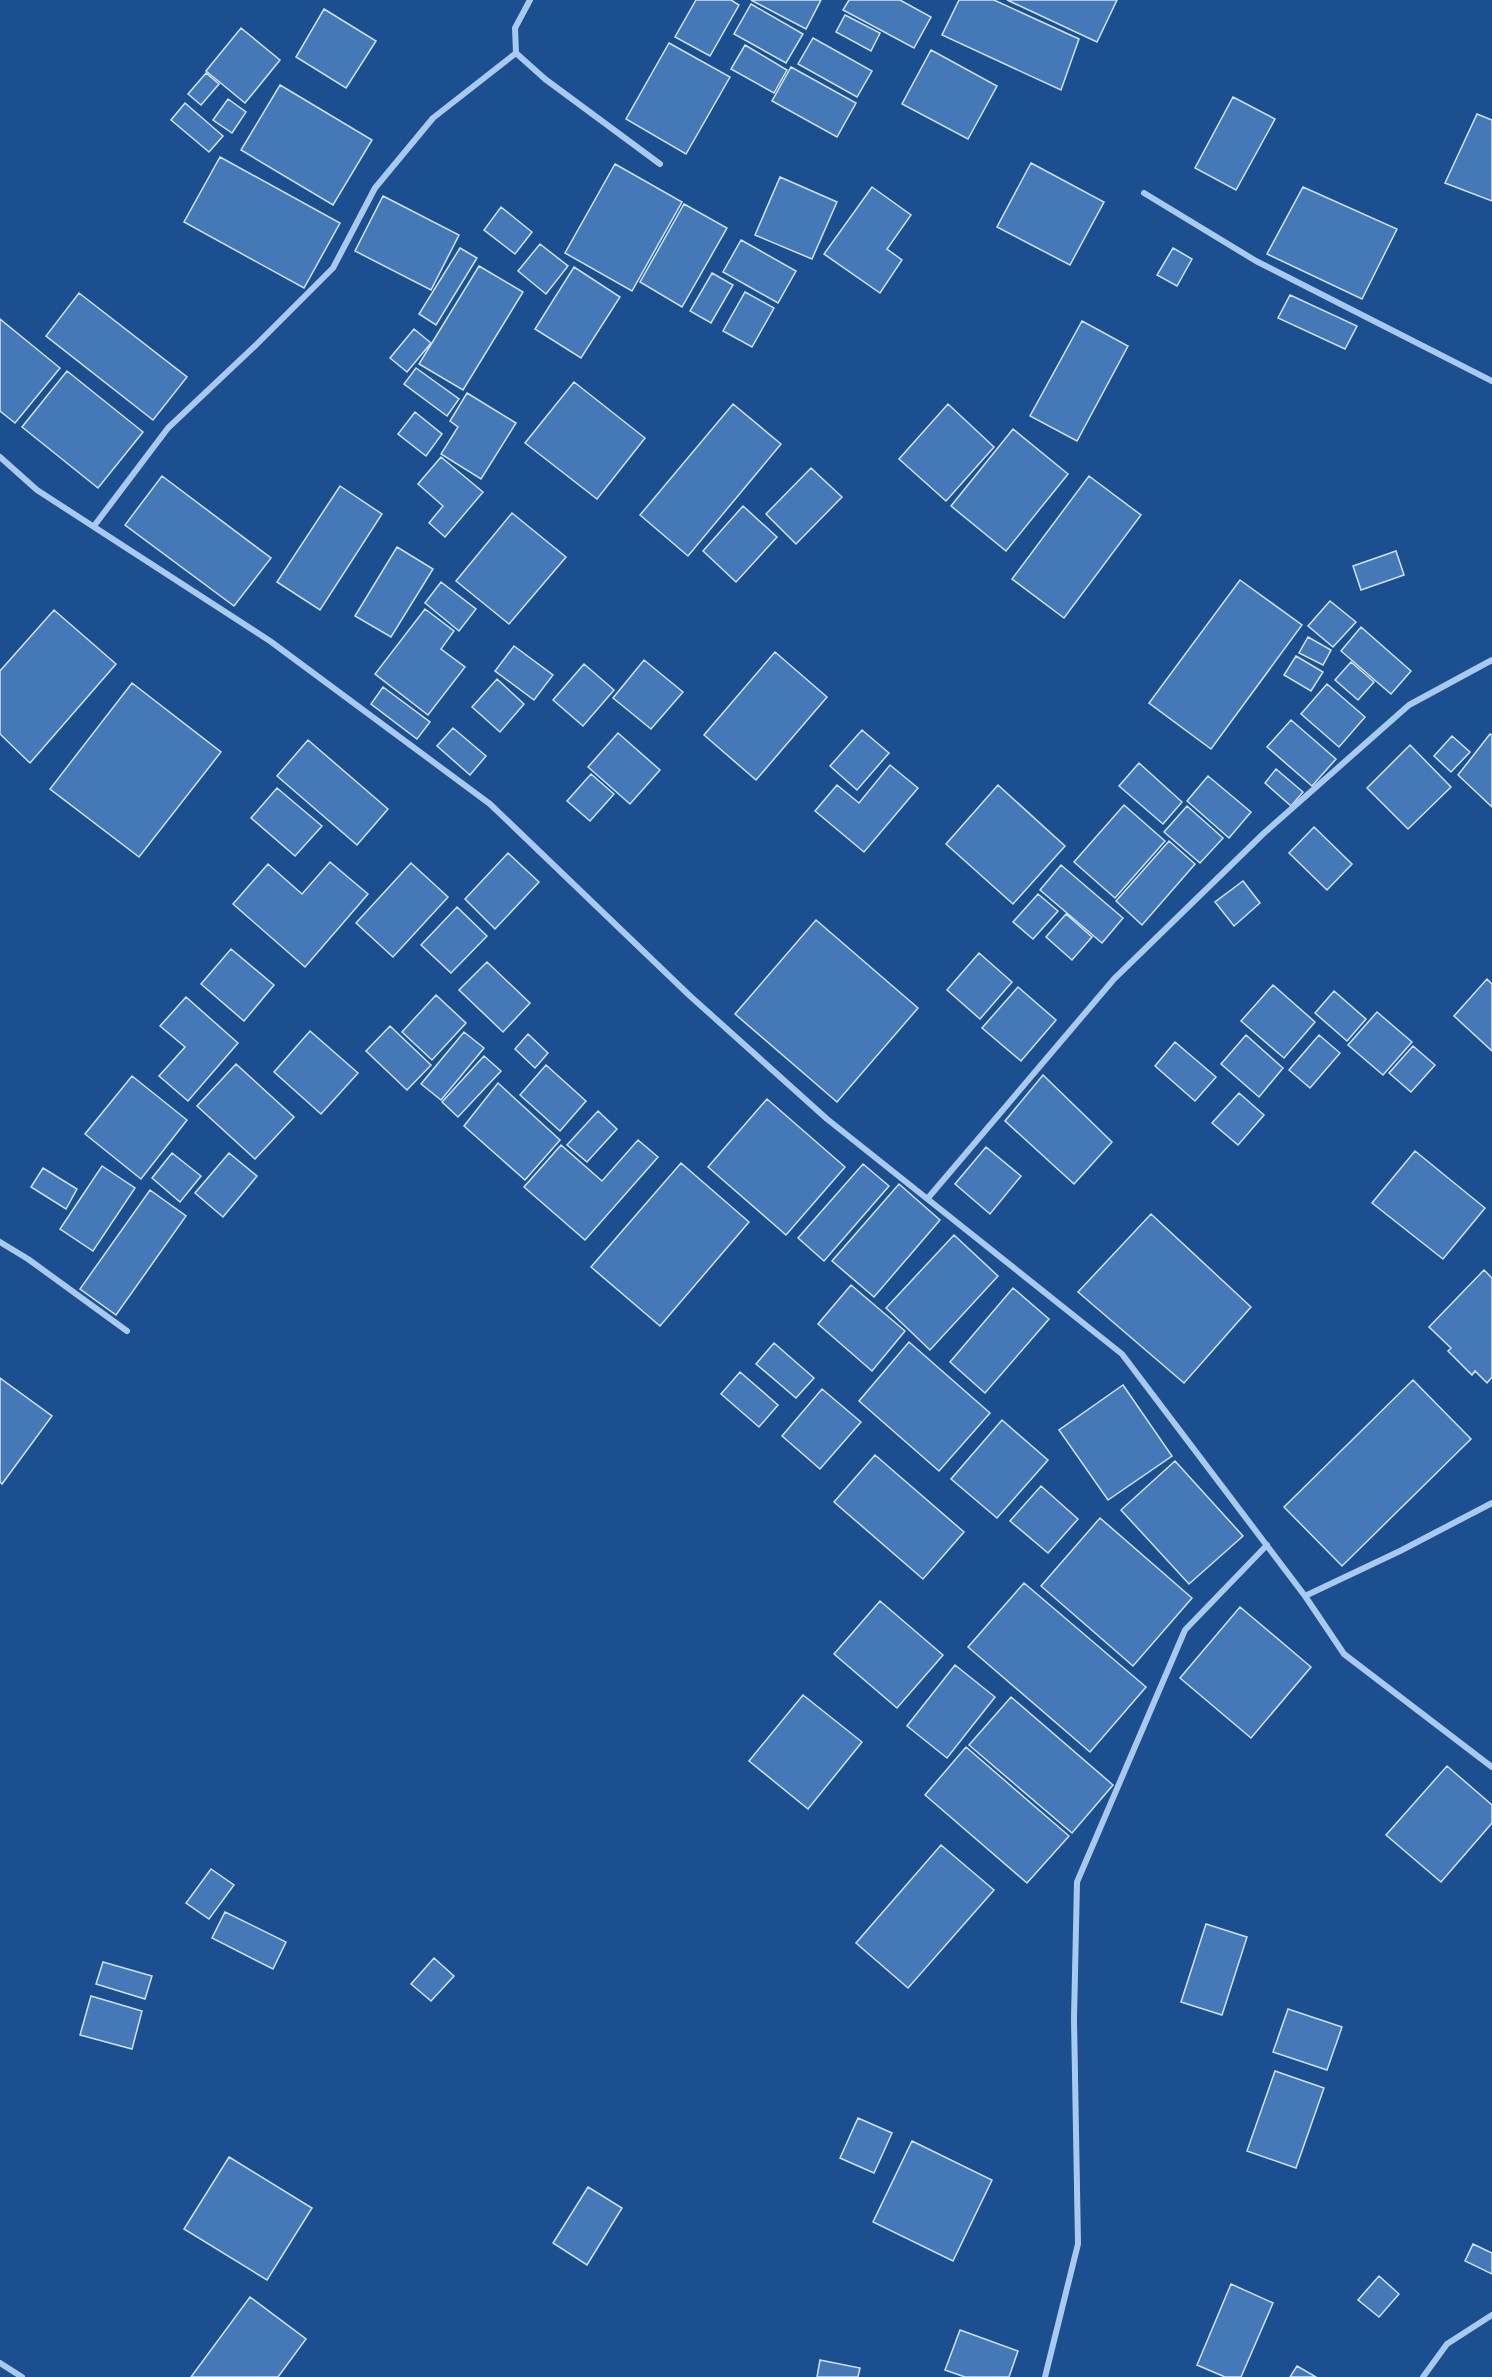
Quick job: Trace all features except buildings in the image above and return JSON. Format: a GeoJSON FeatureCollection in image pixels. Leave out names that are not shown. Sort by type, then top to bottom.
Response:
{"type":"FeatureCollection","features":[{"type":"Feature","properties":{"kind":"street"},"geometry":{"type":"LineString","coordinates":[[530,0],[515,28],[516,53],[545,79],[660,164]]}},
{"type":"Feature","properties":{"kind":"street"},"geometry":{"type":"LineString","coordinates":[[94,526],[168,428],[333,268],[375,188],[433,118],[516,53]]}},
{"type":"Feature","properties":{"kind":"street"},"geometry":{"type":"LineString","coordinates":[[1144,193],[1256,261],[1492,381]]}},
{"type":"Feature","properties":{"kind":"street"},"geometry":{"type":"LineString","coordinates":[[0,457],[37,490],[270,641],[490,804],[698,1003],[827,1119],[1122,1353],[1305,1596],[1344,1654],[1492,1767]]}},
{"type":"Feature","properties":{"kind":"street"},"geometry":{"type":"LineString","coordinates":[[928,1198],[1114,980],[1263,834],[1409,705],[1492,660]]}},
{"type":"Feature","properties":{"kind":"street"},"geometry":{"type":"LineString","coordinates":[[0,1242],[28,1259],[127,1331]]}},
{"type":"Feature","properties":{"kind":"street"},"geometry":{"type":"LineString","coordinates":[[1305,1596],[1400,1551],[1492,1503]]}},
{"type":"Feature","properties":{"kind":"street"},"geometry":{"type":"LineString","coordinates":[[1045,2377],[1078,2244],[1074,2019],[1077,1882],[1185,1630],[1267,1545]]}},
{"type":"Feature","properties":{"kind":"street"},"geometry":{"type":"LineString","coordinates":[[1423,2377],[1447,2344],[1492,2316]]}},
{"type":"Feature","properties":{"kind":"street"},"geometry":{"type":"LineString","coordinates":[[0,2363],[22,2377]]}}]}
